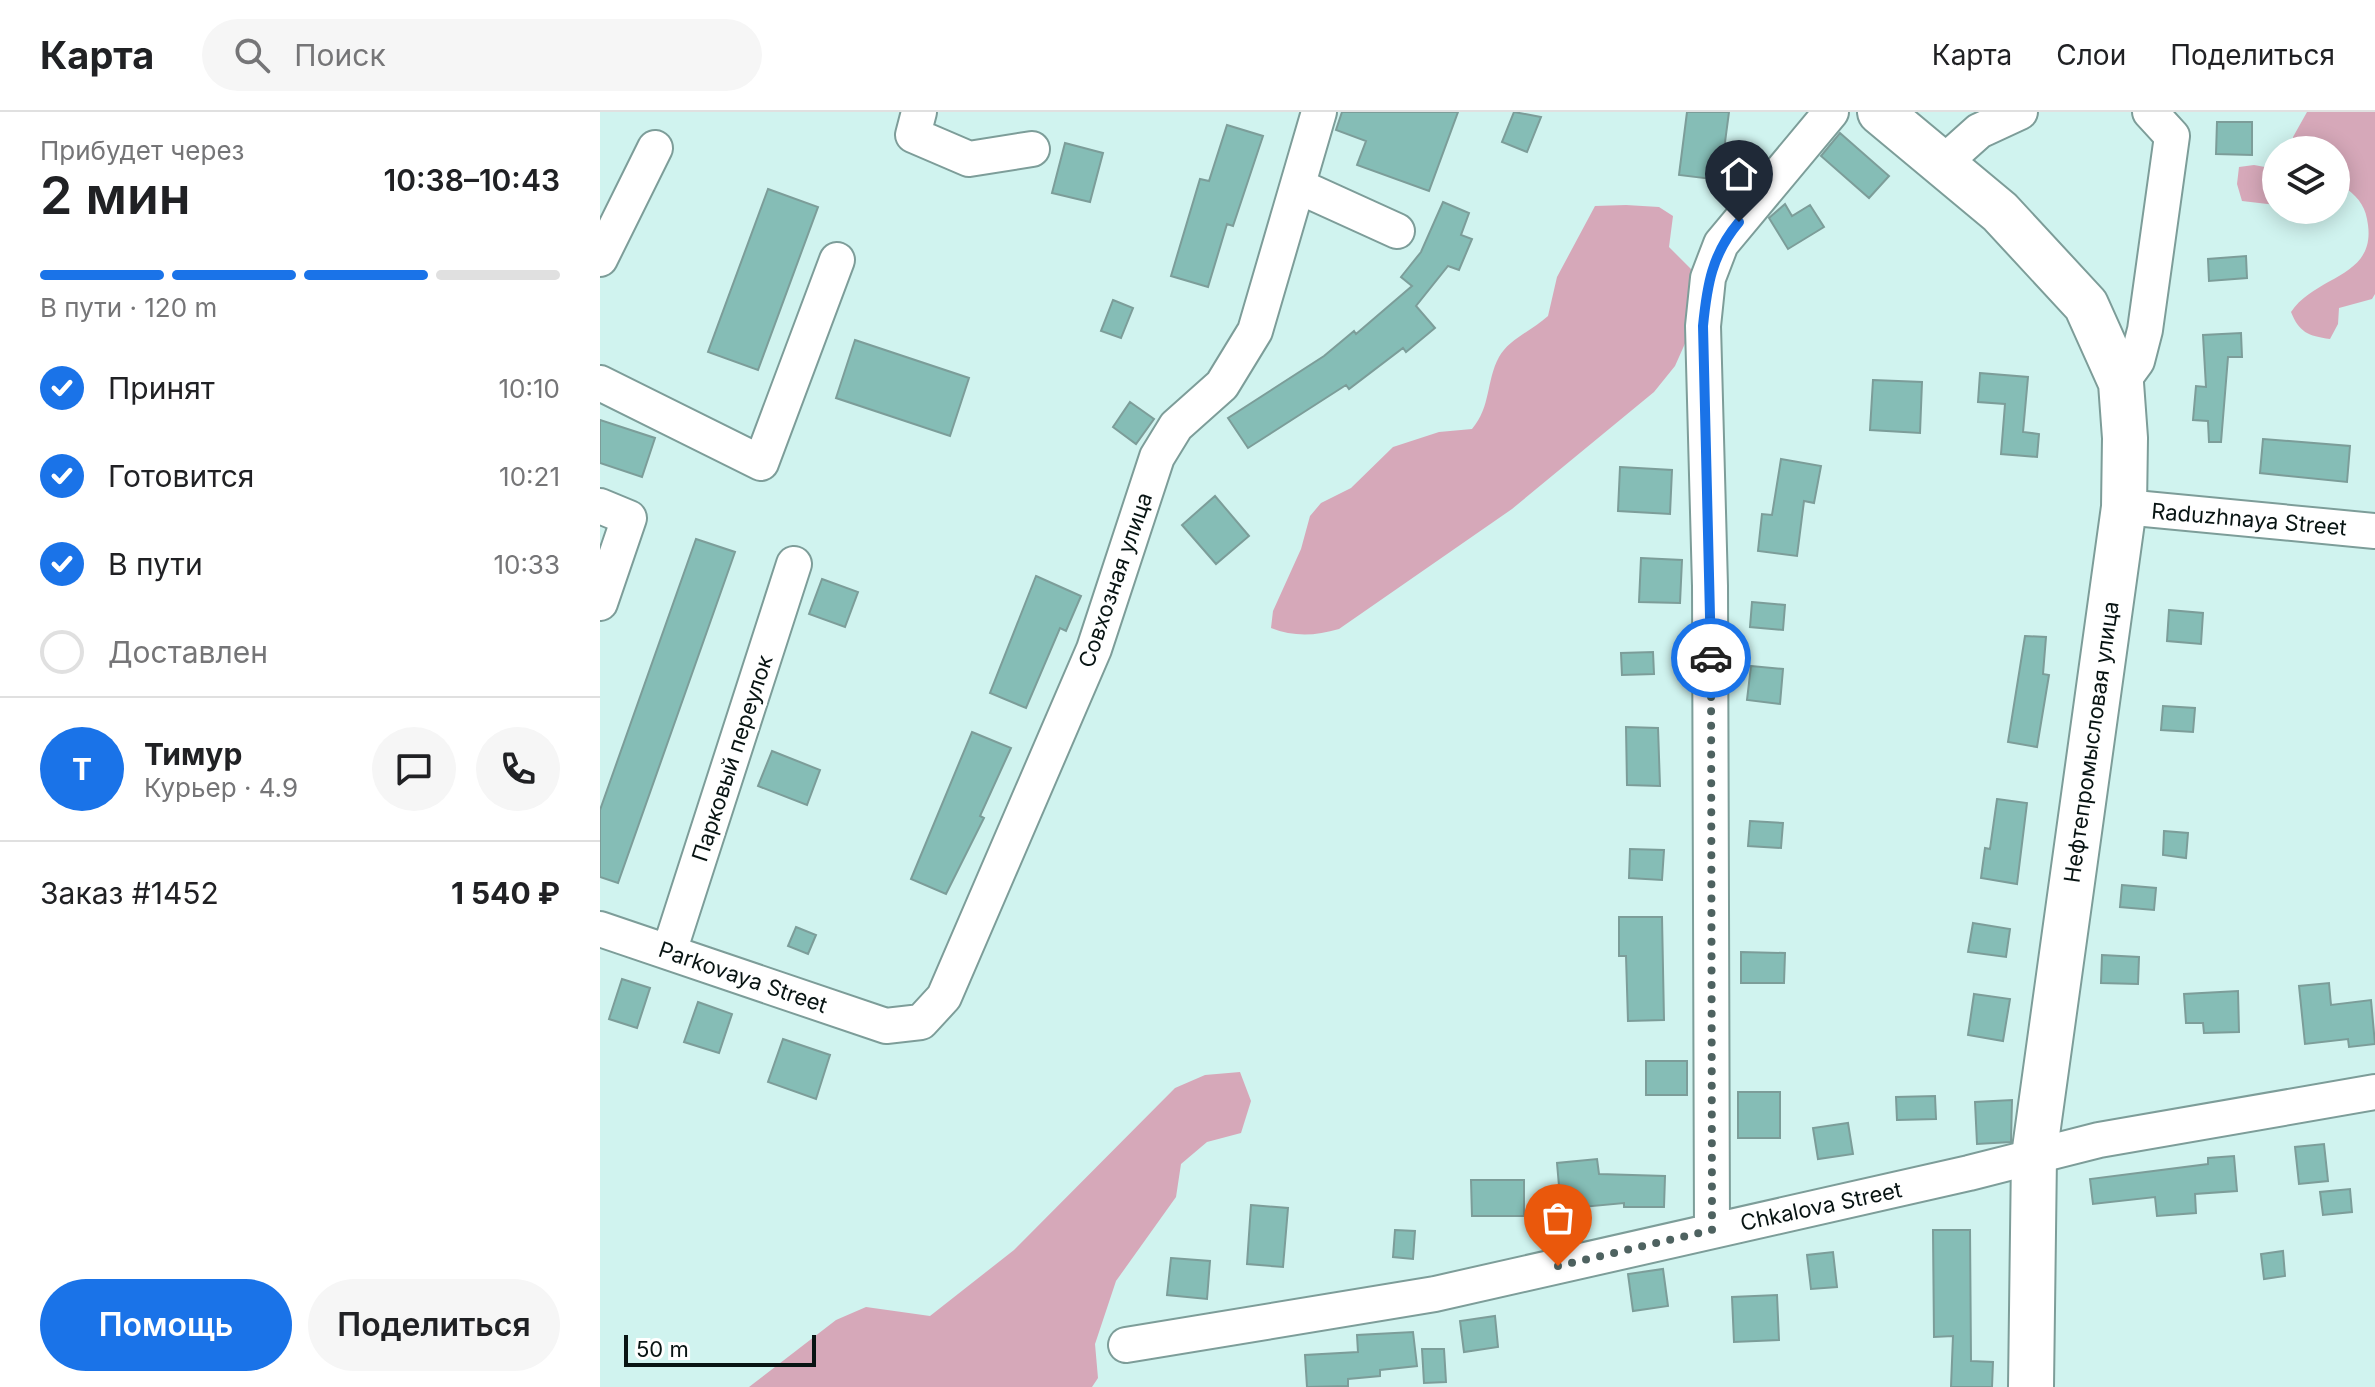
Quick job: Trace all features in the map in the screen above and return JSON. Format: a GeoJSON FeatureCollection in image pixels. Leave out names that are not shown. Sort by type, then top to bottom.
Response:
{"type":"FeatureCollection","features":[{"type":"Feature","properties":{"kind":"main road"},"geometry":{"type":"LineString","coordinates":[[1880,112],[2000,212],[2086,305],[2121,383]]}},
{"type":"Feature","properties":{"kind":"main road","name":"Нефтепромысловая улица"},"geometry":{"type":"LineString","coordinates":[[2031,1387],[2034,1156],[2124,507],[2125,438],[2121,383]]}},
{"type":"Feature","properties":{"kind":"street"},"geometry":{"type":"LineString","coordinates":[[919,112],[913,135],[969,159],[1032,149]]}},
{"type":"Feature","properties":{"kind":"street","name":"Совхозная улица"},"geometry":{"type":"LineString","coordinates":[[886,1026],[921,1022],[944,997],[1094,649],[1157,457],[1176,426],[1222,385],[1255,331],[1319,112]]}},
{"type":"Feature","properties":{"kind":"street"},"geometry":{"type":"LineString","coordinates":[[1712,1230],[1711,602],[1703,326],[1708,278],[1721,244],[1831,112]]}},
{"type":"Feature","properties":{"kind":"street"},"geometry":{"type":"LineString","coordinates":[[1941,165],[1979,131],[2020,112]]}},
{"type":"Feature","properties":{"kind":"street"},"geometry":{"type":"LineString","coordinates":[[2121,383],[2137,361],[2145,330],[2172,136],[2150,112]]}},
{"type":"Feature","properties":{"kind":"street"},"geometry":{"type":"LineString","coordinates":[[600,259],[655,148]]}},
{"type":"Feature","properties":{"kind":"street"},"geometry":{"type":"LineString","coordinates":[[1298,186],[1397,231]]}},
{"type":"Feature","properties":{"kind":"street"},"geometry":{"type":"LineString","coordinates":[[600,383],[761,463],[837,260]]}},
{"type":"Feature","properties":{"kind":"street"},"geometry":{"type":"LineString","coordinates":[[600,506],[629,518],[600,603]]}},
{"type":"Feature","properties":{"kind":"street","name":"Raduzhnaya Street"},"geometry":{"type":"LineString","coordinates":[[2124,507],[2375,531]]}},
{"type":"Feature","properties":{"kind":"street","name":"Парковый переулок"},"geometry":{"type":"LineString","coordinates":[[669,952],[794,564]]}},
{"type":"Feature","properties":{"kind":"street","name":"Parkovaya Street"},"geometry":{"type":"LineString","coordinates":[[600,929],[886,1026]]}},
{"type":"Feature","properties":{"kind":"street","name":"Chkalova Street"},"geometry":{"type":"LineString","coordinates":[[1126,1345],[1435,1294],[2099,1140],[2375,1092]]}},
{"type":"Feature","properties":{"kind":"shaded area"},"geometry":{"type":"Polygon","coordinates":[[[2307,112],[2375,112],[2375,294],[2372,299],[2339,308],[2338,324],[2330,339],[2305,332],[2291,312],[2302,300],[2353,266],[2362,256],[2368,242],[2368,225],[2362,204],[2350,192],[2350,136],[2294,136],[2307,112]]]}},
{"type":"Feature","properties":{"kind":"shaded area"},"geometry":{"type":"Polygon","coordinates":[[[2262,166],[2262,203],[2242,201],[2237,184],[2239,167],[2262,166]]]}},
{"type":"Feature","properties":{"kind":"shaded area"},"geometry":{"type":"Polygon","coordinates":[[[1595,206],[1659,207],[1673,216],[1669,247],[1691,269],[1687,339],[1675,366],[1654,392],[1512,509],[1339,629],[1305,634],[1271,628],[1273,611],[1301,549],[1310,516],[1321,503],[1351,488],[1393,447],[1439,432],[1472,429],[1482,412],[1492,375],[1503,351],[1548,316],[1557,277],[1595,206]]]}},
{"type":"Feature","properties":{"kind":"shaded area"},"geometry":{"type":"Polygon","coordinates":[[[1240,1072],[1251,1101],[1241,1133],[1207,1142],[1181,1164],[1176,1197],[1116,1281],[1095,1344],[1098,1378],[1092,1387],[749,1387],[836,1320],[866,1307],[930,1316],[1014,1250],[1175,1088],[1205,1075],[1240,1072]]]}},
{"type":"Feature","properties":{"kind":"building"},"geometry":{"type":"Polygon","coordinates":[[[1342,112],[1458,112],[1429,191],[1357,165],[1366,141],[1336,130],[1342,112]]]}},
{"type":"Feature","properties":{"kind":"building"},"geometry":{"type":"Polygon","coordinates":[[[1514,112],[1541,117],[1527,152],[1502,142],[1514,112]]]}},
{"type":"Feature","properties":{"kind":"building"},"geometry":{"type":"Polygon","coordinates":[[[1687,112],[1729,112],[1720,180],[1679,175],[1687,112]]]}},
{"type":"Feature","properties":{"kind":"building"},"geometry":{"type":"Polygon","coordinates":[[[2217,122],[2252,122],[2252,155],[2216,154],[2217,122]]]}},
{"type":"Feature","properties":{"kind":"building"},"geometry":{"type":"Polygon","coordinates":[[[1227,125],[1263,136],[1233,226],[1227,224],[1208,287],[1171,276],[1200,179],[1209,181],[1227,125]]]}},
{"type":"Feature","properties":{"kind":"building"},"geometry":{"type":"Polygon","coordinates":[[[1840,133],[1889,176],[1869,198],[1821,156],[1840,133]]]}},
{"type":"Feature","properties":{"kind":"building"},"geometry":{"type":"Polygon","coordinates":[[[1065,143],[1103,153],[1090,202],[1052,193],[1065,143]]]}},
{"type":"Feature","properties":{"kind":"building"},"geometry":{"type":"Polygon","coordinates":[[[768,189],[818,207],[758,370],[708,352],[768,189]]]}},
{"type":"Feature","properties":{"kind":"building"},"geometry":{"type":"Polygon","coordinates":[[[1443,202],[1469,213],[1461,235],[1472,239],[1459,270],[1448,266],[1416,306],[1435,328],[1406,352],[1403,348],[1349,389],[1346,385],[1248,448],[1228,418],[1324,356],[1354,331],[1356,334],[1412,286],[1401,277],[1421,252],[1443,202]]]}},
{"type":"Feature","properties":{"kind":"building"},"geometry":{"type":"Polygon","coordinates":[[[1785,204],[1792,216],[1810,205],[1824,227],[1788,249],[1769,218],[1785,204]]]}},
{"type":"Feature","properties":{"kind":"building"},"geometry":{"type":"Polygon","coordinates":[[[2246,256],[2247,278],[2209,281],[2208,259],[2246,256]]]}},
{"type":"Feature","properties":{"kind":"building"},"geometry":{"type":"Polygon","coordinates":[[[1113,300],[1133,308],[1121,338],[1101,331],[1113,300]]]}},
{"type":"Feature","properties":{"kind":"building"},"geometry":{"type":"Polygon","coordinates":[[[2241,333],[2242,357],[2228,357],[2221,442],[2209,442],[2208,421],[2193,420],[2196,386],[2206,387],[2203,335],[2241,333]]]}},
{"type":"Feature","properties":{"kind":"building"},"geometry":{"type":"Polygon","coordinates":[[[855,340],[969,378],[950,436],[836,398],[855,340]]]}},
{"type":"Feature","properties":{"kind":"building"},"geometry":{"type":"Polygon","coordinates":[[[1980,373],[2028,377],[2023,432],[2039,434],[2037,457],[2001,454],[2005,404],[1978,402],[1980,373]]]}},
{"type":"Feature","properties":{"kind":"building"},"geometry":{"type":"Polygon","coordinates":[[[1873,380],[1922,382],[1920,433],[1870,430],[1873,380]]]}},
{"type":"Feature","properties":{"kind":"building"},"geometry":{"type":"Polygon","coordinates":[[[1130,402],[1154,419],[1136,444],[1113,427],[1130,402]]]}},
{"type":"Feature","properties":{"kind":"building"},"geometry":{"type":"Polygon","coordinates":[[[600,420],[655,438],[642,477],[600,463],[600,420]]]}},
{"type":"Feature","properties":{"kind":"building"},"geometry":{"type":"Polygon","coordinates":[[[2263,439],[2350,446],[2347,482],[2260,473],[2263,439]]]}},
{"type":"Feature","properties":{"kind":"building"},"geometry":{"type":"Polygon","coordinates":[[[1781,459],[1821,466],[1814,503],[1804,501],[1797,556],[1758,551],[1762,514],[1772,515],[1781,459]]]}},
{"type":"Feature","properties":{"kind":"building"},"geometry":{"type":"Polygon","coordinates":[[[1620,467],[1672,470],[1670,514],[1618,511],[1620,467]]]}},
{"type":"Feature","properties":{"kind":"building"},"geometry":{"type":"Polygon","coordinates":[[[1215,496],[1249,536],[1216,564],[1182,525],[1215,496]]]}},
{"type":"Feature","properties":{"kind":"building"},"geometry":{"type":"Polygon","coordinates":[[[696,539],[735,552],[618,883],[600,877],[600,810],[696,539]]]}},
{"type":"Feature","properties":{"kind":"building"},"geometry":{"type":"Polygon","coordinates":[[[1641,558],[1682,560],[1680,603],[1639,602],[1641,558]]]}},
{"type":"Feature","properties":{"kind":"building"},"geometry":{"type":"Polygon","coordinates":[[[1036,576],[1081,596],[1066,631],[1060,628],[1026,708],[990,693],[1036,576]]]}},
{"type":"Feature","properties":{"kind":"building"},"geometry":{"type":"Polygon","coordinates":[[[822,579],[858,592],[845,627],[809,614],[822,579]]]}},
{"type":"Feature","properties":{"kind":"building"},"geometry":{"type":"Polygon","coordinates":[[[1752,602],[1785,605],[1783,630],[1750,627],[1752,602]]]}},
{"type":"Feature","properties":{"kind":"building"},"geometry":{"type":"Polygon","coordinates":[[[2169,610],[2203,613],[2201,644],[2167,641],[2169,610]]]}},
{"type":"Feature","properties":{"kind":"building"},"geometry":{"type":"Polygon","coordinates":[[[2025,636],[2046,637],[2043,674],[2049,675],[2037,747],[2008,742],[2025,636]]]}},
{"type":"Feature","properties":{"kind":"building"},"geometry":{"type":"Polygon","coordinates":[[[1653,652],[1654,674],[1622,675],[1621,653],[1653,652]]]}},
{"type":"Feature","properties":{"kind":"building"},"geometry":{"type":"Polygon","coordinates":[[[1751,666],[1783,669],[1780,704],[1747,700],[1751,666]]]}},
{"type":"Feature","properties":{"kind":"building"},"geometry":{"type":"Polygon","coordinates":[[[2163,706],[2195,708],[2193,732],[2161,730],[2163,706]]]}},
{"type":"Feature","properties":{"kind":"building"},"geometry":{"type":"Polygon","coordinates":[[[1626,727],[1658,728],[1660,786],[1627,785],[1626,727]]]}},
{"type":"Feature","properties":{"kind":"building"},"geometry":{"type":"Polygon","coordinates":[[[972,732],[1011,748],[980,816],[984,818],[946,894],[911,879],[972,732]]]}},
{"type":"Feature","properties":{"kind":"building"},"geometry":{"type":"Polygon","coordinates":[[[772,751],[820,770],[807,805],[758,786],[772,751]]]}},
{"type":"Feature","properties":{"kind":"building"},"geometry":{"type":"Polygon","coordinates":[[[1997,799],[2027,803],[2017,884],[1981,878],[1985,848],[1990,849],[1997,799]]]}},
{"type":"Feature","properties":{"kind":"building"},"geometry":{"type":"Polygon","coordinates":[[[1750,821],[1783,823],[1781,848],[1748,846],[1750,821]]]}},
{"type":"Feature","properties":{"kind":"building"},"geometry":{"type":"Polygon","coordinates":[[[2164,831],[2188,833],[2186,858],[2163,855],[2164,831]]]}},
{"type":"Feature","properties":{"kind":"building"},"geometry":{"type":"Polygon","coordinates":[[[1630,849],[1664,850],[1662,880],[1629,878],[1630,849]]]}},
{"type":"Feature","properties":{"kind":"building"},"geometry":{"type":"Polygon","coordinates":[[[2122,885],[2156,888],[2154,910],[2120,907],[2122,885]]]}},
{"type":"Feature","properties":{"kind":"building"},"geometry":{"type":"Polygon","coordinates":[[[1619,917],[1662,917],[1664,1020],[1628,1021],[1626,956],[1619,956],[1619,917]]]}},
{"type":"Feature","properties":{"kind":"building"},"geometry":{"type":"Polygon","coordinates":[[[1973,923],[2010,929],[2006,957],[1968,952],[1973,923]]]}},
{"type":"Feature","properties":{"kind":"building"},"geometry":{"type":"Polygon","coordinates":[[[796,927],[816,935],[808,954],[788,946],[796,927]]]}},
{"type":"Feature","properties":{"kind":"building"},"geometry":{"type":"Polygon","coordinates":[[[1741,952],[1785,953],[1784,983],[1741,983],[1741,952]]]}},
{"type":"Feature","properties":{"kind":"building"},"geometry":{"type":"Polygon","coordinates":[[[2102,955],[2139,957],[2138,984],[2101,983],[2102,955]]]}},
{"type":"Feature","properties":{"kind":"building"},"geometry":{"type":"Polygon","coordinates":[[[622,979],[650,988],[637,1028],[609,1019],[622,979]]]}},
{"type":"Feature","properties":{"kind":"building"},"geometry":{"type":"Polygon","coordinates":[[[2329,983],[2331,1005],[2371,1000],[2375,1044],[2349,1047],[2348,1039],[2305,1044],[2299,986],[2329,983]]]}},
{"type":"Feature","properties":{"kind":"building"},"geometry":{"type":"Polygon","coordinates":[[[2238,991],[2239,1032],[2204,1033],[2203,1023],[2186,1023],[2184,994],[2238,991]]]}},
{"type":"Feature","properties":{"kind":"building"},"geometry":{"type":"Polygon","coordinates":[[[1974,994],[2010,999],[2003,1041],[1968,1035],[1974,994]]]}},
{"type":"Feature","properties":{"kind":"building"},"geometry":{"type":"Polygon","coordinates":[[[698,1002],[732,1014],[719,1053],[684,1042],[698,1002]]]}},
{"type":"Feature","properties":{"kind":"building"},"geometry":{"type":"Polygon","coordinates":[[[783,1039],[830,1055],[816,1099],[768,1082],[783,1039]]]}},
{"type":"Feature","properties":{"kind":"building"},"geometry":{"type":"Polygon","coordinates":[[[1646,1061],[1687,1061],[1687,1095],[1646,1095],[1646,1061]]]}},
{"type":"Feature","properties":{"kind":"building"},"geometry":{"type":"Polygon","coordinates":[[[1738,1092],[1780,1092],[1780,1138],[1738,1138],[1738,1092]]]}},
{"type":"Feature","properties":{"kind":"building"},"geometry":{"type":"Polygon","coordinates":[[[1935,1096],[1936,1119],[1897,1120],[1896,1097],[1935,1096]]]}},
{"type":"Feature","properties":{"kind":"building"},"geometry":{"type":"Polygon","coordinates":[[[2012,1100],[2011,1142],[1977,1144],[1975,1102],[2012,1100]]]}},
{"type":"Feature","properties":{"kind":"building"},"geometry":{"type":"Polygon","coordinates":[[[1848,1123],[1853,1154],[1818,1159],[1813,1128],[1848,1123]]]}},
{"type":"Feature","properties":{"kind":"building"},"geometry":{"type":"Polygon","coordinates":[[[2324,1144],[2328,1181],[2299,1184],[2295,1147],[2324,1144]]]}},
{"type":"Feature","properties":{"kind":"building"},"geometry":{"type":"Polygon","coordinates":[[[2234,1156],[2237,1191],[2195,1194],[2196,1213],[2157,1216],[2155,1197],[2093,1204],[2090,1179],[2208,1164],[2208,1158],[2234,1156]]]}},
{"type":"Feature","properties":{"kind":"building"},"geometry":{"type":"Polygon","coordinates":[[[1597,1159],[1599,1174],[1665,1176],[1664,1207],[1624,1207],[1624,1203],[1561,1209],[1557,1163],[1597,1159]]]}},
{"type":"Feature","properties":{"kind":"building"},"geometry":{"type":"Polygon","coordinates":[[[1471,1180],[1524,1180],[1524,1216],[1472,1216],[1471,1180]]]}},
{"type":"Feature","properties":{"kind":"building"},"geometry":{"type":"Polygon","coordinates":[[[2350,1189],[2352,1212],[2323,1215],[2320,1192],[2350,1189]]]}},
{"type":"Feature","properties":{"kind":"building"},"geometry":{"type":"Polygon","coordinates":[[[1251,1205],[1288,1208],[1283,1267],[1247,1264],[1251,1205]]]}},
{"type":"Feature","properties":{"kind":"building"},"geometry":{"type":"Polygon","coordinates":[[[1395,1230],[1415,1231],[1413,1259],[1393,1257],[1395,1230]]]}},
{"type":"Feature","properties":{"kind":"building"},"geometry":{"type":"Polygon","coordinates":[[[1933,1230],[1970,1230],[1971,1361],[1993,1362],[1992,1387],[1951,1387],[1953,1336],[1934,1337],[1933,1230]]]}},
{"type":"Feature","properties":{"kind":"building"},"geometry":{"type":"Polygon","coordinates":[[[2283,1251],[2285,1276],[2264,1279],[2261,1254],[2283,1251]]]}},
{"type":"Feature","properties":{"kind":"building"},"geometry":{"type":"Polygon","coordinates":[[[1833,1252],[1837,1287],[1811,1289],[1807,1255],[1833,1252]]]}},
{"type":"Feature","properties":{"kind":"building"},"geometry":{"type":"Polygon","coordinates":[[[1171,1258],[1210,1261],[1207,1299],[1167,1295],[1171,1258]]]}},
{"type":"Feature","properties":{"kind":"building"},"geometry":{"type":"Polygon","coordinates":[[[1663,1269],[1668,1306],[1633,1311],[1628,1274],[1663,1269]]]}},
{"type":"Feature","properties":{"kind":"building"},"geometry":{"type":"Polygon","coordinates":[[[1777,1295],[1779,1340],[1734,1342],[1732,1297],[1777,1295]]]}},
{"type":"Feature","properties":{"kind":"building"},"geometry":{"type":"Polygon","coordinates":[[[1495,1316],[1498,1347],[1464,1352],[1460,1321],[1495,1316]]]}},
{"type":"Feature","properties":{"kind":"building"},"geometry":{"type":"Polygon","coordinates":[[[1413,1332],[1417,1366],[1380,1370],[1380,1376],[1348,1379],[1348,1386],[1307,1387],[1305,1355],[1358,1352],[1357,1335],[1413,1332]]]}},
{"type":"Feature","properties":{"kind":"building"},"geometry":{"type":"Polygon","coordinates":[[[1422,1349],[1444,1349],[1446,1382],[1424,1383],[1422,1349]]]}},
{"type":"Feature","properties":{"kind":"way so far"},"geometry":{"type":"LineString","coordinates":[[1558,1266],[1712,1230],[1711,658]]}},
{"type":"Feature","properties":{"kind":"route"},"geometry":{"type":"LineString","coordinates":[[1711,658],[1703,326],[1708,278],[1721,244],[1739,222]]}}]}
